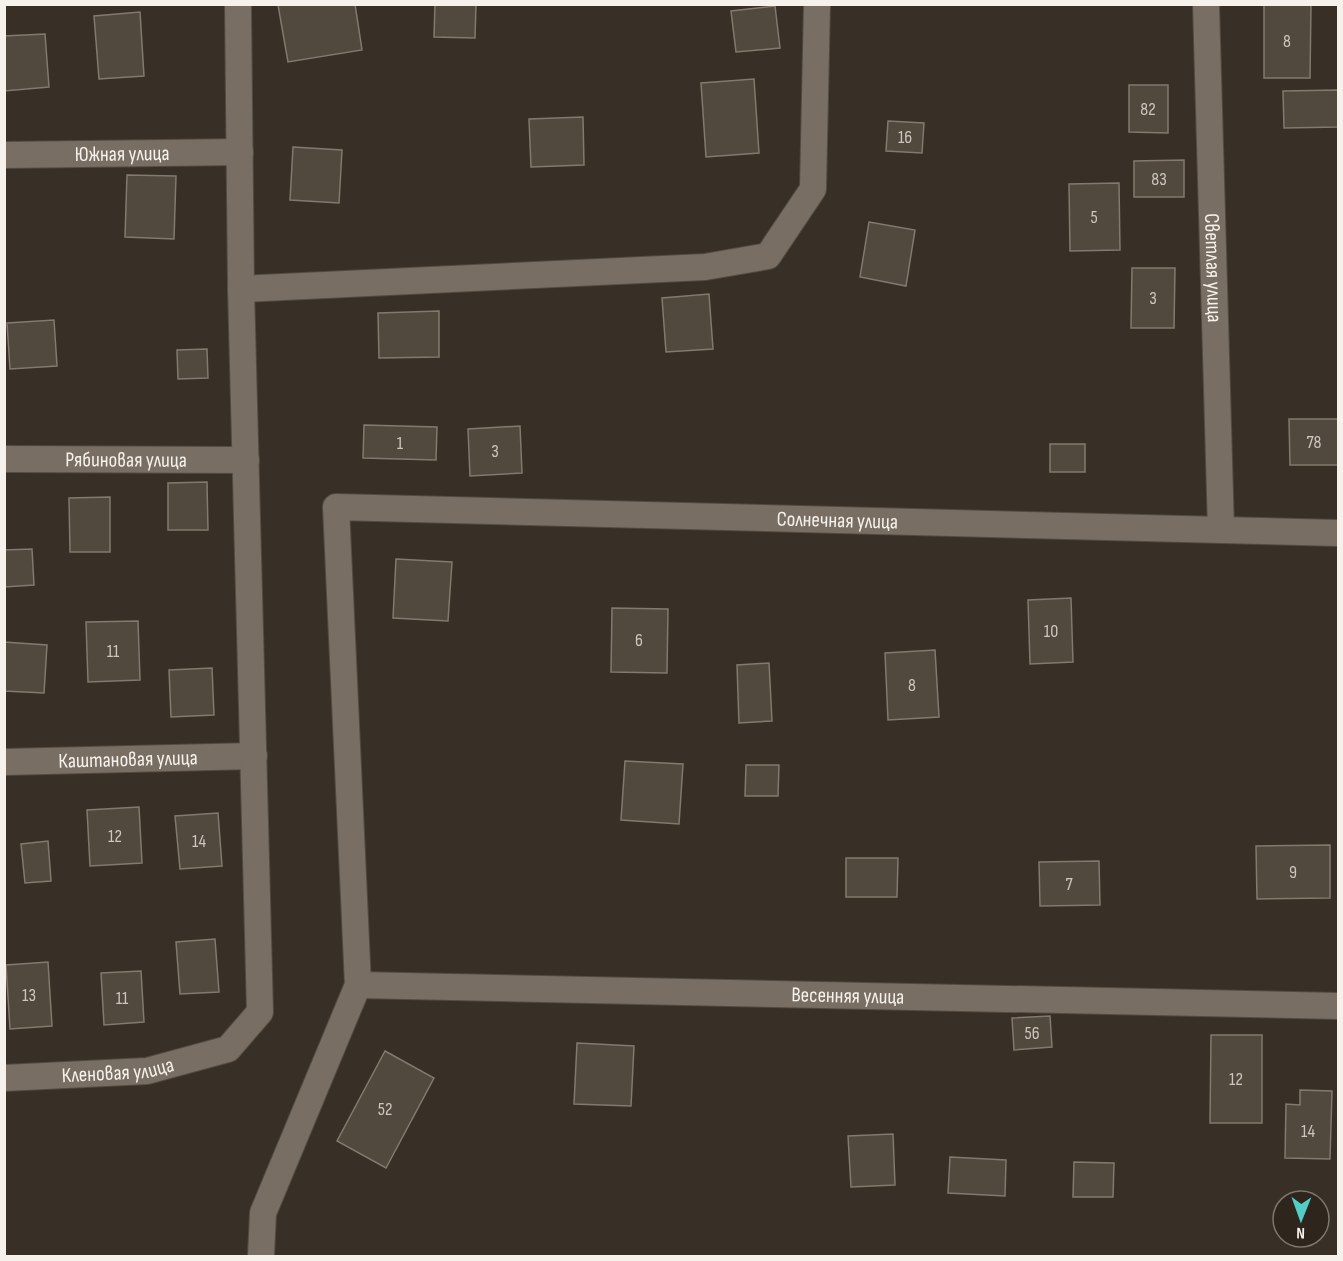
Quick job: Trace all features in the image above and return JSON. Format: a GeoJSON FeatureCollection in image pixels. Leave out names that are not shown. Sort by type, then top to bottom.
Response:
{"type":"FeatureCollection","features":[{"type":"Feature","properties":{"kind":"street"},"geometry":{"type":"LineString","coordinates":[[238,4],[241,289],[254,756]]}},
{"type":"Feature","properties":{"kind":"street"},"geometry":{"type":"LineString","coordinates":[[241,289],[705,267],[768,256],[813,189],[817,4]]}},
{"type":"Feature","properties":{"kind":"street","name":"Светлая улица"},"geometry":{"type":"LineString","coordinates":[[1206,4],[1221,530]]}},
{"type":"Feature","properties":{"kind":"street","name":"Южная улица"},"geometry":{"type":"LineString","coordinates":[[4,155],[240,152]]}},
{"type":"Feature","properties":{"kind":"street","name":"Рябиновая улица"},"geometry":{"type":"LineString","coordinates":[[4,459],[246,460]]}},
{"type":"Feature","properties":{"kind":"street","name":"Солнечная улица"},"geometry":{"type":"LineString","coordinates":[[358,985],[336,507],[1338,533]]}},
{"type":"Feature","properties":{"kind":"street","name":"Каштановая улица"},"geometry":{"type":"LineString","coordinates":[[4,762],[254,756]]}},
{"type":"Feature","properties":{"kind":"street","name":"Кленовая улица"},"geometry":{"type":"LineString","coordinates":[[4,1078],[147,1071],[228,1049],[260,1012],[254,756]]}},
{"type":"Feature","properties":{"kind":"street"},"geometry":{"type":"LineString","coordinates":[[261,1257],[263,1213],[358,985]]}},
{"type":"Feature","properties":{"kind":"street","name":"Весенняя улица"},"geometry":{"type":"LineString","coordinates":[[358,985],[1338,1006]]}},
{"type":"Feature","properties":{"kind":"building"},"geometry":{"type":"Polygon","coordinates":[[[355,4],[362,50],[288,62],[278,5],[355,4]]]}},
{"type":"Feature","properties":{"kind":"building"},"geometry":{"type":"Polygon","coordinates":[[[435,4],[476,4],[475,38],[434,37],[435,4]]]}},
{"type":"Feature","properties":{"kind":"building"},"geometry":{"type":"Polygon","coordinates":[[[1264,4],[1311,4],[1310,78],[1264,78],[1264,4]]]}},
{"type":"Feature","properties":{"kind":"building"},"geometry":{"type":"Polygon","coordinates":[[[775,6],[780,48],[736,52],[731,11],[775,6]]]}},
{"type":"Feature","properties":{"kind":"building"},"geometry":{"type":"Polygon","coordinates":[[[140,12],[144,76],[99,79],[94,16],[140,12]]]}},
{"type":"Feature","properties":{"kind":"building"},"geometry":{"type":"Polygon","coordinates":[[[45,34],[49,87],[4,91],[4,36],[45,34]]]}},
{"type":"Feature","properties":{"kind":"building"},"geometry":{"type":"Polygon","coordinates":[[[754,79],[759,153],[706,157],[701,83],[754,79]]]}},
{"type":"Feature","properties":{"kind":"building"},"geometry":{"type":"Polygon","coordinates":[[[1129,85],[1168,85],[1168,133],[1129,132],[1129,85]]]}},
{"type":"Feature","properties":{"kind":"building"},"geometry":{"type":"Polygon","coordinates":[[[1338,90],[1338,127],[1284,128],[1283,91],[1338,90]]]}},
{"type":"Feature","properties":{"kind":"building"},"geometry":{"type":"Polygon","coordinates":[[[583,117],[584,165],[531,167],[529,119],[583,117]]]}},
{"type":"Feature","properties":{"kind":"building"},"geometry":{"type":"Polygon","coordinates":[[[888,121],[924,123],[922,153],[886,151],[888,121]]]}},
{"type":"Feature","properties":{"kind":"building"},"geometry":{"type":"Polygon","coordinates":[[[293,147],[342,150],[339,203],[290,200],[293,147]]]}},
{"type":"Feature","properties":{"kind":"building"},"geometry":{"type":"Polygon","coordinates":[[[1184,160],[1184,197],[1134,197],[1134,161],[1184,160]]]}},
{"type":"Feature","properties":{"kind":"building"},"geometry":{"type":"Polygon","coordinates":[[[127,175],[176,176],[174,239],[125,237],[127,175]]]}},
{"type":"Feature","properties":{"kind":"building"},"geometry":{"type":"Polygon","coordinates":[[[1119,183],[1120,250],[1070,251],[1069,184],[1119,183]]]}},
{"type":"Feature","properties":{"kind":"building"},"geometry":{"type":"Polygon","coordinates":[[[869,222],[915,230],[906,286],[860,277],[869,222]]]}},
{"type":"Feature","properties":{"kind":"building"},"geometry":{"type":"Polygon","coordinates":[[[1132,268],[1175,268],[1174,328],[1131,328],[1132,268]]]}},
{"type":"Feature","properties":{"kind":"building"},"geometry":{"type":"Polygon","coordinates":[[[709,294],[713,349],[666,352],[662,298],[709,294]]]}},
{"type":"Feature","properties":{"kind":"building"},"geometry":{"type":"Polygon","coordinates":[[[439,311],[439,357],[379,358],[378,313],[439,311]]]}},
{"type":"Feature","properties":{"kind":"building"},"geometry":{"type":"Polygon","coordinates":[[[54,320],[57,366],[10,369],[7,323],[54,320]]]}},
{"type":"Feature","properties":{"kind":"building"},"geometry":{"type":"Polygon","coordinates":[[[207,349],[208,378],[178,379],[177,350],[207,349]]]}},
{"type":"Feature","properties":{"kind":"building"},"geometry":{"type":"Polygon","coordinates":[[[1289,419],[1338,419],[1338,465],[1290,465],[1289,419]]]}},
{"type":"Feature","properties":{"kind":"building"},"geometry":{"type":"Polygon","coordinates":[[[364,425],[437,427],[436,460],[363,458],[364,425]]]}},
{"type":"Feature","properties":{"kind":"building"},"geometry":{"type":"Polygon","coordinates":[[[520,426],[522,473],[470,476],[468,429],[520,426]]]}},
{"type":"Feature","properties":{"kind":"building"},"geometry":{"type":"Polygon","coordinates":[[[1050,444],[1085,444],[1085,472],[1050,472],[1050,444]]]}},
{"type":"Feature","properties":{"kind":"building"},"geometry":{"type":"Polygon","coordinates":[[[207,482],[208,530],[168,530],[168,483],[207,482]]]}},
{"type":"Feature","properties":{"kind":"building"},"geometry":{"type":"Polygon","coordinates":[[[110,497],[110,552],[70,552],[69,498],[110,497]]]}},
{"type":"Feature","properties":{"kind":"building"},"geometry":{"type":"Polygon","coordinates":[[[32,549],[34,585],[4,587],[4,550],[32,549]]]}},
{"type":"Feature","properties":{"kind":"building"},"geometry":{"type":"Polygon","coordinates":[[[396,559],[452,562],[448,621],[393,618],[396,559]]]}},
{"type":"Feature","properties":{"kind":"building"},"geometry":{"type":"Polygon","coordinates":[[[1071,598],[1073,662],[1030,664],[1028,600],[1071,598]]]}},
{"type":"Feature","properties":{"kind":"building"},"geometry":{"type":"Polygon","coordinates":[[[612,608],[668,609],[667,673],[611,672],[612,608]]]}},
{"type":"Feature","properties":{"kind":"building"},"geometry":{"type":"Polygon","coordinates":[[[138,621],[140,680],[88,682],[86,622],[138,621]]]}},
{"type":"Feature","properties":{"kind":"building"},"geometry":{"type":"Polygon","coordinates":[[[4,642],[47,645],[44,693],[4,691],[4,642]]]}},
{"type":"Feature","properties":{"kind":"building"},"geometry":{"type":"Polygon","coordinates":[[[935,650],[939,717],[888,720],[885,653],[935,650]]]}},
{"type":"Feature","properties":{"kind":"building"},"geometry":{"type":"Polygon","coordinates":[[[769,663],[772,721],[739,723],[737,665],[769,663]]]}},
{"type":"Feature","properties":{"kind":"building"},"geometry":{"type":"Polygon","coordinates":[[[212,668],[214,715],[171,717],[169,670],[212,668]]]}},
{"type":"Feature","properties":{"kind":"building"},"geometry":{"type":"Polygon","coordinates":[[[625,761],[683,764],[679,824],[621,820],[625,761]]]}},
{"type":"Feature","properties":{"kind":"building"},"geometry":{"type":"Polygon","coordinates":[[[746,765],[779,765],[778,796],[745,796],[746,765]]]}},
{"type":"Feature","properties":{"kind":"building"},"geometry":{"type":"Polygon","coordinates":[[[139,807],[142,863],[90,866],[87,810],[139,807]]]}},
{"type":"Feature","properties":{"kind":"building"},"geometry":{"type":"Polygon","coordinates":[[[218,813],[222,866],[180,869],[175,816],[218,813]]]}},
{"type":"Feature","properties":{"kind":"building"},"geometry":{"type":"Polygon","coordinates":[[[48,841],[51,881],[25,883],[21,844],[48,841]]]}},
{"type":"Feature","properties":{"kind":"building"},"geometry":{"type":"Polygon","coordinates":[[[1330,845],[1330,898],[1257,899],[1256,846],[1330,845]]]}},
{"type":"Feature","properties":{"kind":"building"},"geometry":{"type":"Polygon","coordinates":[[[846,858],[898,858],[897,897],[846,897],[846,858]]]}},
{"type":"Feature","properties":{"kind":"building"},"geometry":{"type":"Polygon","coordinates":[[[1099,861],[1100,905],[1040,906],[1039,862],[1099,861]]]}},
{"type":"Feature","properties":{"kind":"building"},"geometry":{"type":"Polygon","coordinates":[[[215,939],[219,992],[180,994],[176,942],[215,939]]]}},
{"type":"Feature","properties":{"kind":"building"},"geometry":{"type":"Polygon","coordinates":[[[48,962],[52,1026],[10,1029],[6,965],[48,962]]]}},
{"type":"Feature","properties":{"kind":"building"},"geometry":{"type":"Polygon","coordinates":[[[141,971],[144,1022],[104,1025],[101,973],[141,971]]]}},
{"type":"Feature","properties":{"kind":"building"},"geometry":{"type":"Polygon","coordinates":[[[1050,1016],[1052,1047],[1014,1050],[1012,1018],[1050,1016]]]}},
{"type":"Feature","properties":{"kind":"building"},"geometry":{"type":"Polygon","coordinates":[[[1211,1035],[1262,1035],[1262,1123],[1210,1123],[1211,1035]]]}},
{"type":"Feature","properties":{"kind":"building"},"geometry":{"type":"Polygon","coordinates":[[[577,1043],[634,1046],[631,1106],[574,1104],[577,1043]]]}},
{"type":"Feature","properties":{"kind":"building"},"geometry":{"type":"Polygon","coordinates":[[[385,1051],[434,1078],[386,1168],[337,1141],[385,1051]]]}},
{"type":"Feature","properties":{"kind":"building"},"geometry":{"type":"Polygon","coordinates":[[[1300,1090],[1332,1091],[1330,1159],[1285,1158],[1286,1104],[1300,1105],[1300,1090]]]}},
{"type":"Feature","properties":{"kind":"building"},"geometry":{"type":"Polygon","coordinates":[[[893,1134],[895,1185],[851,1187],[848,1136],[893,1134]]]}},
{"type":"Feature","properties":{"kind":"building"},"geometry":{"type":"Polygon","coordinates":[[[950,1157],[1006,1160],[1005,1196],[948,1193],[950,1157]]]}},
{"type":"Feature","properties":{"kind":"building"},"geometry":{"type":"Polygon","coordinates":[[[1074,1162],[1114,1163],[1113,1197],[1073,1197],[1074,1162]]]}}]}
